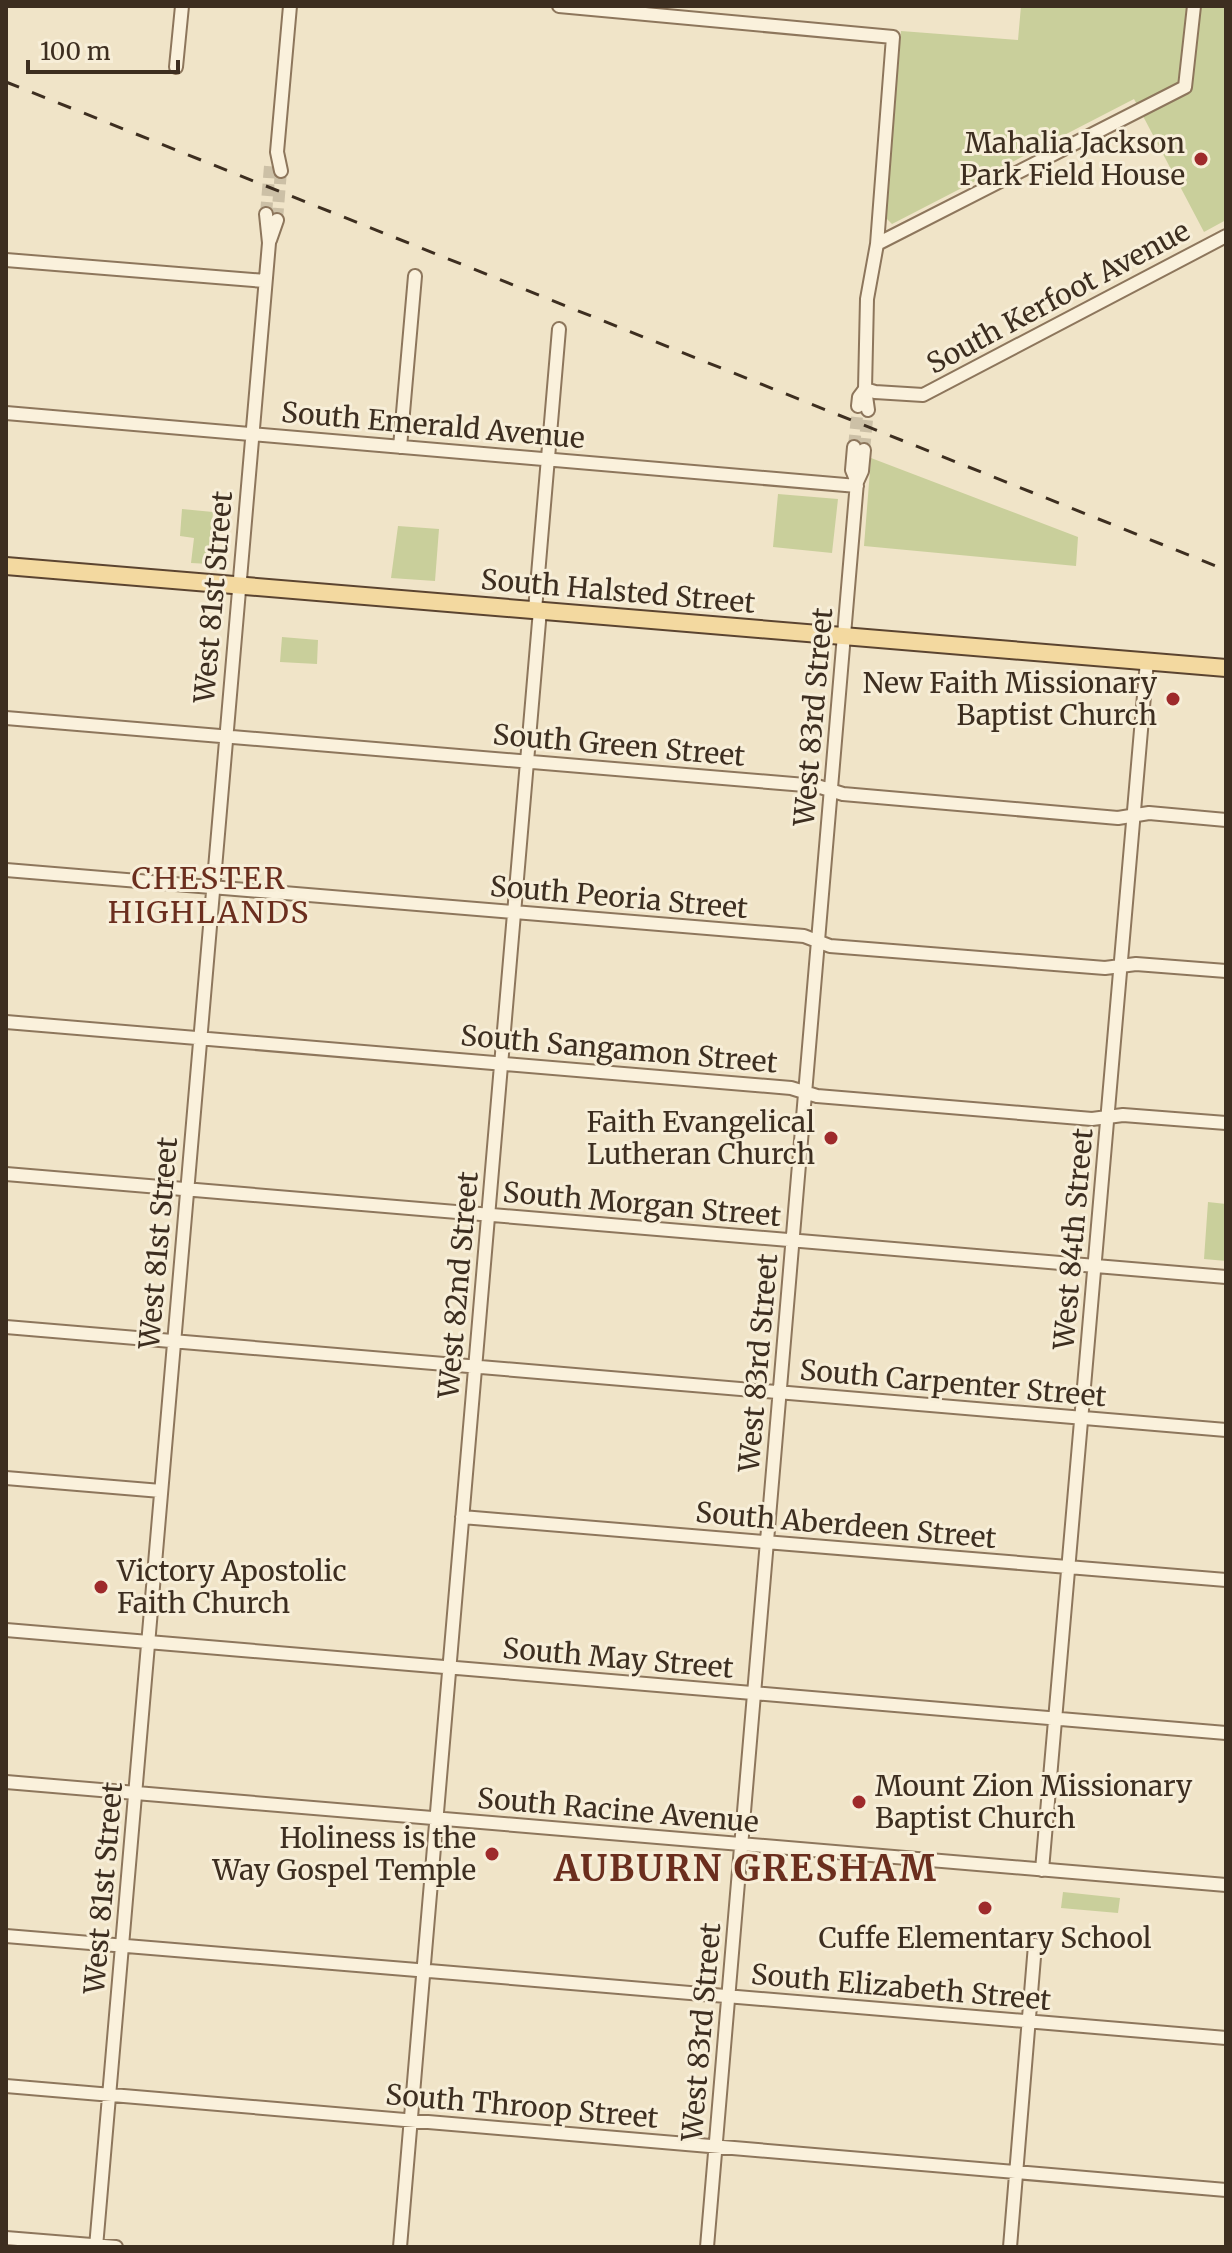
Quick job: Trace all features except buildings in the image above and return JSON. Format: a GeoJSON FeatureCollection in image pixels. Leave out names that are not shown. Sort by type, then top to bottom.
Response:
{"type":"FeatureCollection","features":[{"type":"Feature","properties":{"kind":"main road","name":"South Halsted Street"},"geometry":{"type":"LineString","coordinates":[[6,566],[1226,668]]}},
{"type":"Feature","properties":{"kind":"street"},"geometry":{"type":"LineString","coordinates":[[176,67],[182,6]]}},
{"type":"Feature","properties":{"kind":"street"},"geometry":{"type":"LineString","coordinates":[[276,169],[290,6]]}},
{"type":"Feature","properties":{"kind":"street"},"geometry":{"type":"LineString","coordinates":[[559,6],[893,37],[877,244],[867,299],[865,389],[868,400],[863,408]]}},
{"type":"Feature","properties":{"kind":"street"},"geometry":{"type":"LineString","coordinates":[[877,244],[1185,87],[1194,6]]}},
{"type":"Feature","properties":{"kind":"street","name":"West 81st Street"},"geometry":{"type":"LineString","coordinates":[[96,2246],[271,217]]}},
{"type":"Feature","properties":{"kind":"street","name":"South Kerfoot Avenue"},"geometry":{"type":"LineString","coordinates":[[865,389],[923,395],[1226,236]]}},
{"type":"Feature","properties":{"kind":"street"},"geometry":{"type":"LineString","coordinates":[[6,260],[265,281]]}},
{"type":"Feature","properties":{"kind":"street"},"geometry":{"type":"LineString","coordinates":[[400,447],[415,276]]}},
{"type":"Feature","properties":{"kind":"street","name":"West 82nd Street"},"geometry":{"type":"LineString","coordinates":[[400,2247],[527,761],[559,329]]}},
{"type":"Feature","properties":{"kind":"street","name":"South Emerald Avenue"},"geometry":{"type":"LineString","coordinates":[[6,413],[857,484]]}},
{"type":"Feature","properties":{"kind":"street","name":"West 83rd Street"},"geometry":{"type":"LineString","coordinates":[[707,2247],[857,484],[862,471],[859,448]]}},
{"type":"Feature","properties":{"kind":"street","name":"West 84th Street"},"geometry":{"type":"LineString","coordinates":[[1042,1870],[1147,661]]}},
{"type":"Feature","properties":{"kind":"street","name":"South Green Street"},"geometry":{"type":"LineString","coordinates":[[6,718],[817,786],[843,794],[1118,818],[1149,813],[1226,820]]}},
{"type":"Feature","properties":{"kind":"street","name":"South Peoria Street"},"geometry":{"type":"LineString","coordinates":[[6,870],[804,936],[830,946],[1105,968],[1136,964],[1226,971]]}},
{"type":"Feature","properties":{"kind":"street","name":"South Sangamon Street"},"geometry":{"type":"LineString","coordinates":[[6,1022],[502,1062],[791,1088],[817,1096],[1092,1119],[1123,1115],[1226,1123]]}},
{"type":"Feature","properties":{"kind":"street","name":"South Morgan Street"},"geometry":{"type":"LineString","coordinates":[[6,1174],[1226,1277]]}},
{"type":"Feature","properties":{"kind":"street","name":"South Carpenter Street"},"geometry":{"type":"LineString","coordinates":[[6,1327],[1226,1430]]}},
{"type":"Feature","properties":{"kind":"street"},"geometry":{"type":"LineString","coordinates":[[6,1478],[161,1491]]}},
{"type":"Feature","properties":{"kind":"street","name":"South Aberdeen Street"},"geometry":{"type":"LineString","coordinates":[[462,1517],[1226,1580]]}},
{"type":"Feature","properties":{"kind":"street","name":"South May Street"},"geometry":{"type":"LineString","coordinates":[[6,1630],[1226,1733]]}},
{"type":"Feature","properties":{"kind":"street","name":"South Racine Avenue"},"geometry":{"type":"LineString","coordinates":[[6,1782],[1226,1885]]}},
{"type":"Feature","properties":{"kind":"street","name":"South Elizabeth Street"},"geometry":{"type":"LineString","coordinates":[[6,1936],[1226,2038]]}},
{"type":"Feature","properties":{"kind":"street"},"geometry":{"type":"LineString","coordinates":[[1010,2247],[1035,1945]]}},
{"type":"Feature","properties":{"kind":"street","name":"South Throop Street"},"geometry":{"type":"LineString","coordinates":[[6,2086],[1226,2190]]}},
{"type":"Feature","properties":{"kind":"street"},"geometry":{"type":"LineString","coordinates":[[6,2238],[116,2247]]}},
{"type":"Feature","properties":{"kind":"green space"},"geometry":{"type":"Polygon","coordinates":[[[1021,6],[1226,6],[1226,220],[1204,232],[1134,99],[892,224],[886,218],[901,31],[1018,40],[1021,6]]]}},
{"type":"Feature","properties":{"kind":"green space"},"geometry":{"type":"Polygon","coordinates":[[[871,458],[1078,537],[1076,566],[864,546],[871,458]]]}},
{"type":"Feature","properties":{"kind":"green space"},"geometry":{"type":"Polygon","coordinates":[[[778,494],[838,499],[832,553],[773,547],[778,494]]]}},
{"type":"Feature","properties":{"kind":"green space"},"geometry":{"type":"Polygon","coordinates":[[[182,509],[213,512],[209,564],[191,563],[194,538],[180,536],[182,509]]]}},
{"type":"Feature","properties":{"kind":"green space"},"geometry":{"type":"Polygon","coordinates":[[[398,526],[439,529],[435,581],[391,578],[398,526]]]}},
{"type":"Feature","properties":{"kind":"green space"},"geometry":{"type":"Polygon","coordinates":[[[282,637],[318,640],[317,664],[280,662],[282,637]]]}},
{"type":"Feature","properties":{"kind":"green space"},"geometry":{"type":"Polygon","coordinates":[[[1208,1202],[1226,1204],[1226,1261],[1204,1259],[1208,1202]]]}},
{"type":"Feature","properties":{"kind":"green space"},"geometry":{"type":"Polygon","coordinates":[[[1063,1892],[1120,1898],[1118,1913],[1061,1908],[1063,1892]]]}},
{"type":"Feature","properties":{"kind":"tunnel"},"geometry":{"type":"LineString","coordinates":[[266,214],[270,166]]}},
{"type":"Feature","properties":{"kind":"tunnel"},"geometry":{"type":"LineString","coordinates":[[277,220],[281,171]]}},
{"type":"Feature","properties":{"kind":"tunnel"},"geometry":{"type":"LineString","coordinates":[[854,447],[858,406]]}},
{"type":"Feature","properties":{"kind":"tunnel"},"geometry":{"type":"LineString","coordinates":[[864,450],[868,410]]}},
{"type":"Feature","properties":{"kind":"railway"},"geometry":{"type":"LineString","coordinates":[[6,82],[1226,570]]}},
{"type":"Feature","properties":{"kind":"place","name":"Mahalia Jackson Park Field House"},"geometry":{"type":"Point","coordinates":[1201,159]}},
{"type":"Feature","properties":{"kind":"place","name":"New Faith Missionary Baptist Church"},"geometry":{"type":"Point","coordinates":[1173,699]}},
{"type":"Feature","properties":{"kind":"place","name":"Faith Evangelical Lutheran Church"},"geometry":{"type":"Point","coordinates":[831,1138]}},
{"type":"Feature","properties":{"kind":"place","name":"Victory Apostolic Faith Church"},"geometry":{"type":"Point","coordinates":[101,1587]}},
{"type":"Feature","properties":{"kind":"place","name":"Mount Zion Missionary Baptist Church"},"geometry":{"type":"Point","coordinates":[859,1802]}},
{"type":"Feature","properties":{"kind":"place","name":"Holiness is the Way Gospel Temple"},"geometry":{"type":"Point","coordinates":[492,1854]}},
{"type":"Feature","properties":{"kind":"place","name":"Cuffe Elementary School"},"geometry":{"type":"Point","coordinates":[985,1908]}},
{"type":"Feature","properties":{"kind":"district","name":"CHESTER HIGHLANDS"},"geometry":{"type":"Point","coordinates":[209,896]}},
{"type":"Feature","properties":{"kind":"district","name":"AUBURN GRESHAM"},"geometry":{"type":"Point","coordinates":[746,1868]}}]}
